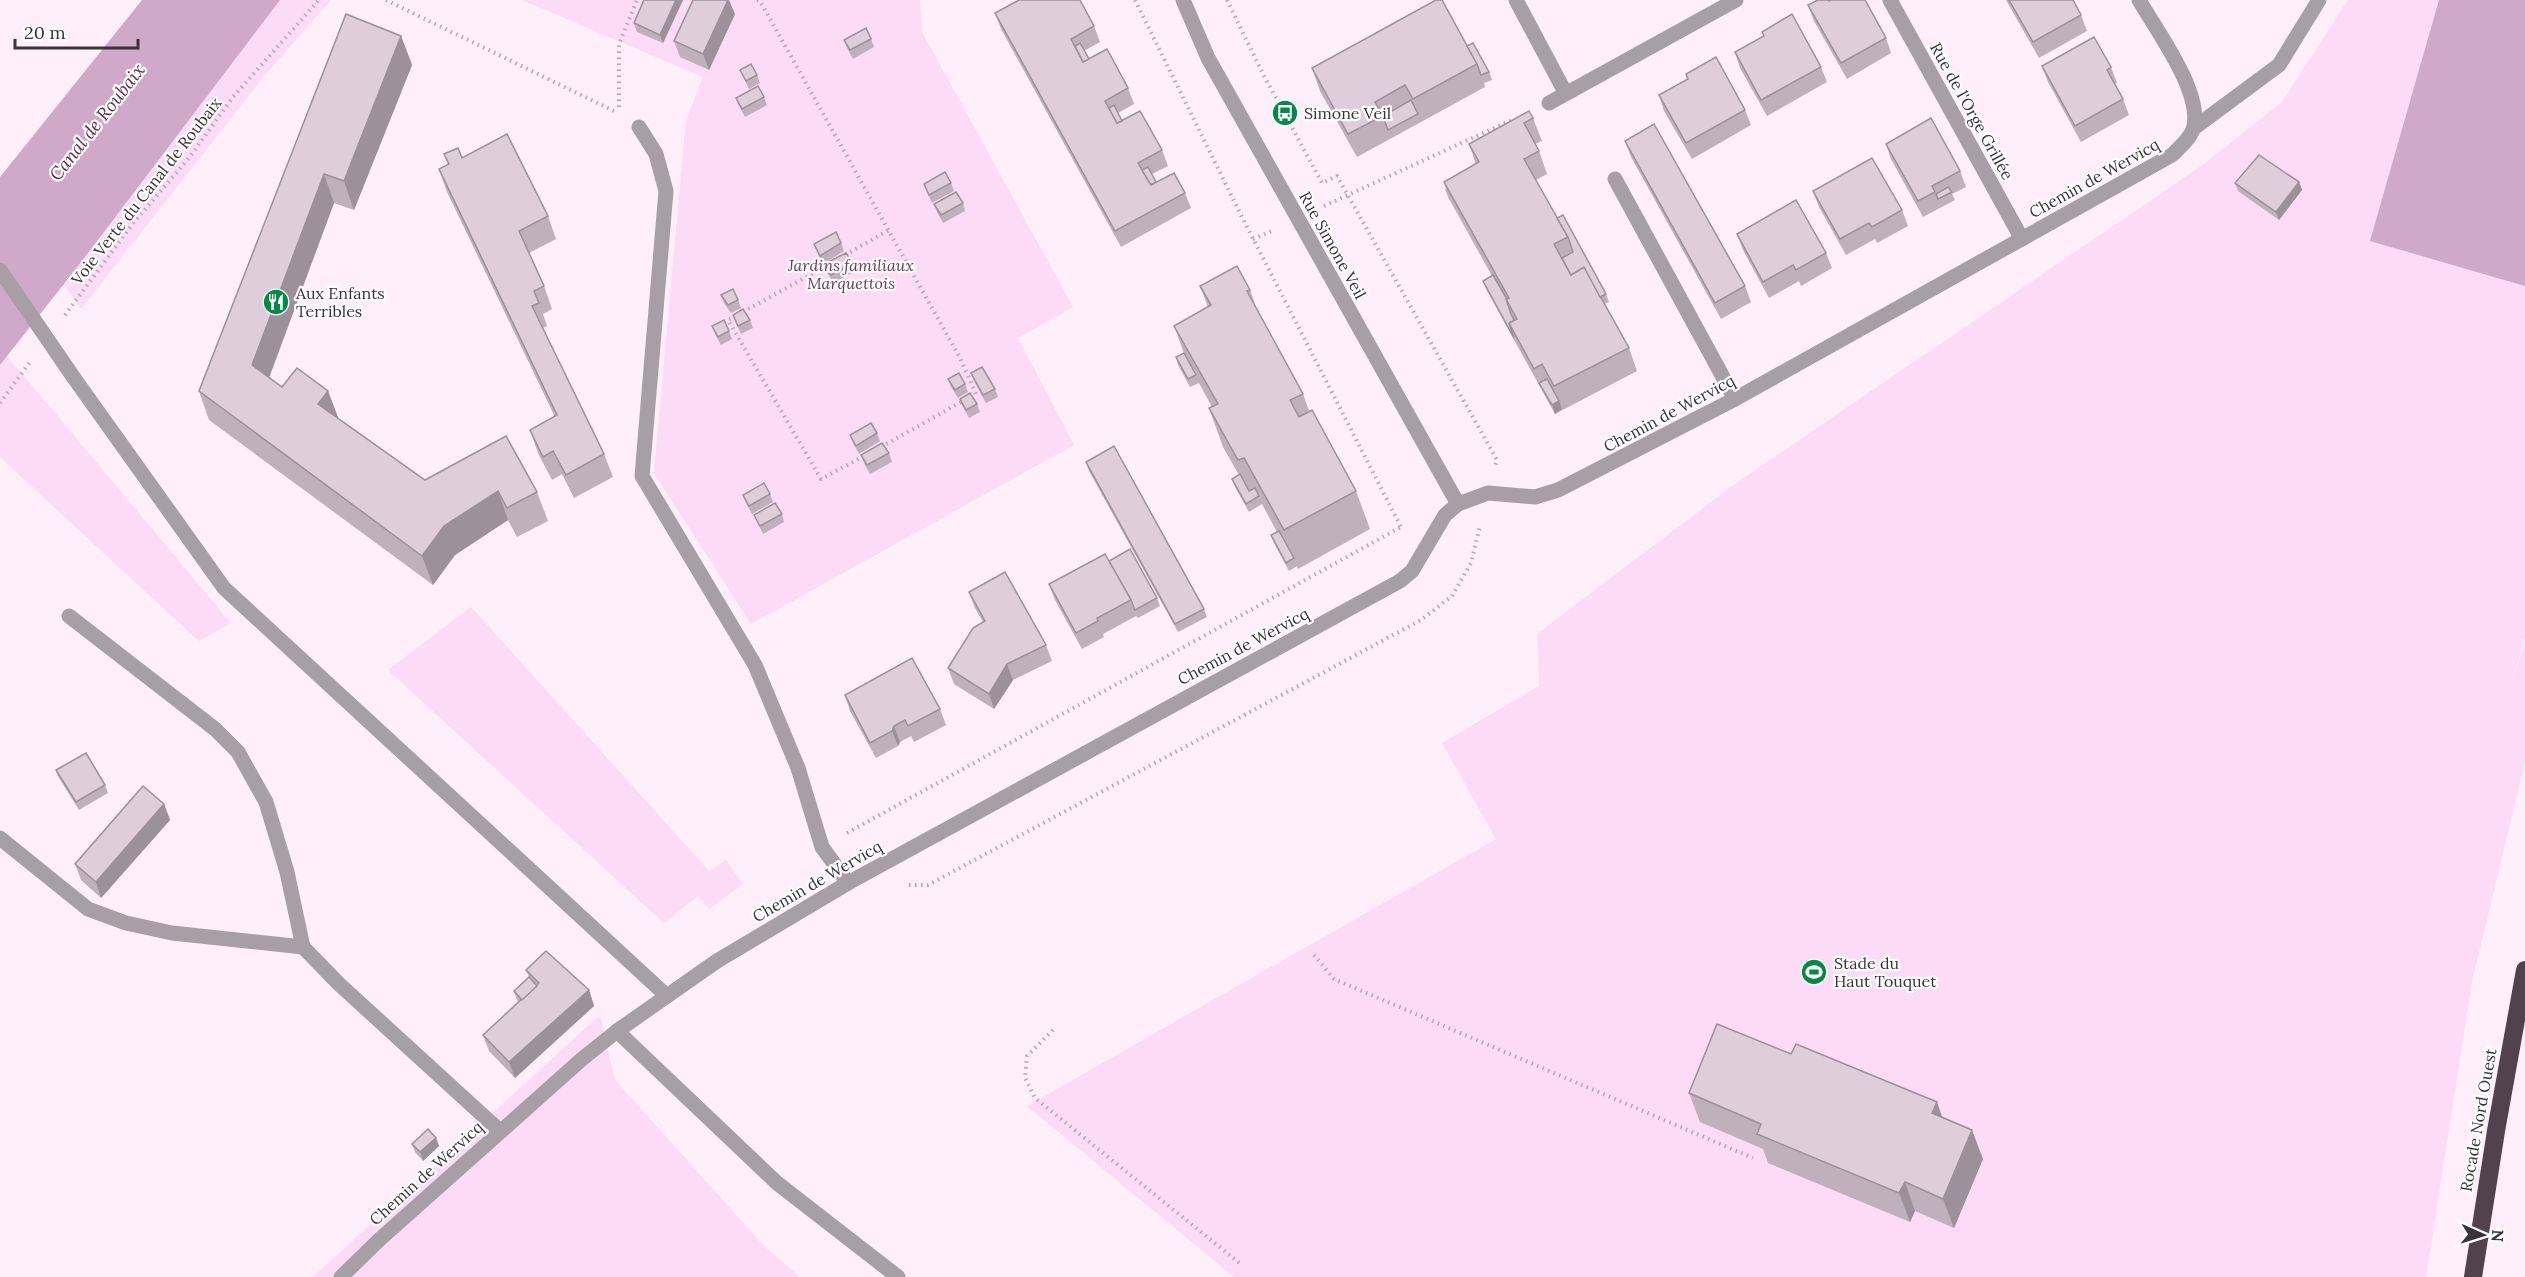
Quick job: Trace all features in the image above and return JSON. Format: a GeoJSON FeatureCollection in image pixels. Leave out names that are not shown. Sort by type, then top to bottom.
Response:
{"type":"FeatureCollection","features":[{"type":"Feature","properties":{"kind":"highway","name":"Rocade Nord Ouest"},"geometry":{"type":"LineString","coordinates":[[2473,1277],[2525,970]]}},
{"type":"Feature","properties":{"kind":"street","name":"Rue Simone Veil"},"geometry":{"type":"LineString","coordinates":[[1183,0],[1208,58],[1458,504]]}},
{"type":"Feature","properties":{"kind":"street"},"geometry":{"type":"LineString","coordinates":[[1516,0],[1566,92]]}},
{"type":"Feature","properties":{"kind":"street"},"geometry":{"type":"LineString","coordinates":[[1549,103],[1736,0]]}},
{"type":"Feature","properties":{"kind":"street","name":"Rue de l'Orge Grillée"},"geometry":{"type":"LineString","coordinates":[[1890,0],[2022,239]]}},
{"type":"Feature","properties":{"kind":"street"},"geometry":{"type":"LineString","coordinates":[[2139,0],[2186,83],[2195,114],[2194,128]]}},
{"type":"Feature","properties":{"kind":"street","name":"Chemin de Wervicq"},"geometry":{"type":"LineString","coordinates":[[341,1277],[500,1131],[617,1031],[717,962],[848,883],[1400,581],[1412,571],[1445,515],[1458,504],[1488,493],[1535,497],[1558,490],[1736,399],[2172,155],[2194,128],[2279,66],[2319,0]]}},
{"type":"Feature","properties":{"kind":"street"},"geometry":{"type":"LineString","coordinates":[[639,128],[656,154],[666,191],[642,476],[755,665],[798,768],[822,847],[848,883]]}},
{"type":"Feature","properties":{"kind":"street"},"geometry":{"type":"LineString","coordinates":[[1615,179],[1736,399]]}},
{"type":"Feature","properties":{"kind":"street"},"geometry":{"type":"LineString","coordinates":[[0,270],[224,588],[667,996]]}},
{"type":"Feature","properties":{"kind":"street"},"geometry":{"type":"LineString","coordinates":[[69,616],[215,729],[238,752],[266,802],[287,872],[303,947],[339,984],[500,1131]]}},
{"type":"Feature","properties":{"kind":"street"},"geometry":{"type":"LineString","coordinates":[[0,838],[88,909],[126,923],[172,933],[303,947]]}},
{"type":"Feature","properties":{"kind":"street"},"geometry":{"type":"LineString","coordinates":[[617,1031],[777,1183],[898,1277]]}},
{"type":"Feature","properties":{"kind":"path","name":"Voie Verte du Canal de Roubaix"},"geometry":{"type":"LineString","coordinates":[[63,317],[134,222],[189,158],[233,98],[319,0]]}},
{"type":"Feature","properties":{"kind":"path"},"geometry":{"type":"LineString","coordinates":[[386,0],[619,113],[619,44],[637,0]]}},
{"type":"Feature","properties":{"kind":"path"},"geometry":{"type":"LineString","coordinates":[[757,0],[760,1],[889,230],[960,358],[976,394],[821,479],[728,320],[828,264]]}},
{"type":"Feature","properties":{"kind":"path"},"geometry":{"type":"LineString","coordinates":[[822,847],[1401,527],[1253,239],[1135,0]]}},
{"type":"Feature","properties":{"kind":"path"},"geometry":{"type":"LineString","coordinates":[[905,885],[928,885],[1421,620],[1452,596],[1471,563],[1497,460],[1337,176],[1322,183],[1263,74],[1227,0]]}},
{"type":"Feature","properties":{"kind":"path"},"geometry":{"type":"LineString","coordinates":[[1253,239],[1549,103]]}},
{"type":"Feature","properties":{"kind":"path"},"geometry":{"type":"LineString","coordinates":[[838,258],[889,230]]}},
{"type":"Feature","properties":{"kind":"path"},"geometry":{"type":"LineString","coordinates":[[0,402],[35,355]]}},
{"type":"Feature","properties":{"kind":"path"},"geometry":{"type":"LineString","coordinates":[[1314,955],[1334,979],[1753,1158]]}},
{"type":"Feature","properties":{"kind":"path"},"geometry":{"type":"LineString","coordinates":[[1053,1030],[1027,1056],[1025,1078],[1035,1098],[1242,1265]]}},
{"type":"Feature","properties":{"kind":"green space"},"geometry":{"type":"Polygon","coordinates":[[[280,0],[331,0],[265,75],[81,309],[64,285],[280,0]]]}},
{"type":"Feature","properties":{"kind":"green space","name":"Jardins familiaux Marquettois"},"geometry":{"type":"Polygon","coordinates":[[[522,0],[920,0],[922,32],[1073,307],[1018,338],[1074,445],[751,624],[654,473],[686,120],[703,77],[522,0]]]}},
{"type":"Feature","properties":{"kind":"green space","name":"Stade du Haut Touquet"},"geometry":{"type":"Polygon","coordinates":[[[2348,0],[2525,0],[2525,637],[2511,685],[2525,641],[2525,762],[2472,982],[2426,1277],[1234,1277],[1027,1106],[1496,839],[1442,743],[1539,686],[1537,634],[1732,486],[2204,164],[2282,102],[2348,0]]]}},
{"type":"Feature","properties":{"kind":"green space"},"geometry":{"type":"Polygon","coordinates":[[[7,356],[231,623],[199,641],[0,457],[0,365],[7,356]]]}},
{"type":"Feature","properties":{"kind":"green space"},"geometry":{"type":"Polygon","coordinates":[[[471,607],[709,871],[726,860],[743,884],[709,909],[698,896],[664,923],[388,670],[471,607]]]}},
{"type":"Feature","properties":{"kind":"green space"},"geometry":{"type":"Polygon","coordinates":[[[600,1015],[615,1080],[764,1246],[800,1277],[313,1277],[600,1015]]]}},
{"type":"Feature","properties":{"kind":"water","name":"Canal de Roubaix"},"geometry":{"type":"Polygon","coordinates":[[[142,0],[280,0],[0,365],[0,177],[142,0]]]}},
{"type":"Feature","properties":{"kind":"water"},"geometry":{"type":"Polygon","coordinates":[[[2439,0],[2525,0],[2525,286],[2370,241],[2439,0]]]}},
{"type":"Feature","properties":{"kind":"building"},"geometry":{"type":"Polygon","coordinates":[[[644,0],[676,0],[660,35],[634,23],[644,0]]]}},
{"type":"Feature","properties":{"kind":"building"},"geometry":{"type":"Polygon","coordinates":[[[693,0],[728,0],[703,54],[674,41],[693,0]]]}},
{"type":"Feature","properties":{"kind":"building"},"geometry":{"type":"Polygon","coordinates":[[[1019,0],[1080,0],[1094,26],[1071,39],[1083,62],[1107,49],[1128,88],[1105,101],[1117,123],[1140,111],[1162,150],[1138,163],[1151,185],[1174,173],[1185,193],[1115,231],[995,13],[1019,0]]]}},
{"type":"Feature","properties":{"kind":"building"},"geometry":{"type":"Polygon","coordinates":[[[1436,0],[1442,0],[1477,64],[1413,99],[1405,85],[1375,102],[1383,116],[1348,134],[1312,68],[1436,0]]]}},
{"type":"Feature","properties":{"kind":"building"},"geometry":{"type":"Polygon","coordinates":[[[1818,0],[1865,0],[1886,38],[1841,63],[1808,5],[1818,0]]]}},
{"type":"Feature","properties":{"kind":"building"},"geometry":{"type":"Polygon","coordinates":[[[2009,0],[2073,0],[2081,15],[2033,42],[2009,0]]]}},
{"type":"Feature","properties":{"kind":"building"},"geometry":{"type":"Polygon","coordinates":[[[346,14],[401,36],[344,181],[324,174],[252,365],[282,387],[297,368],[328,391],[318,404],[425,480],[506,436],[537,492],[507,508],[498,491],[444,526],[422,556],[199,391],[346,14]]]}},
{"type":"Feature","properties":{"kind":"building"},"geometry":{"type":"Polygon","coordinates":[[[1792,14],[1821,67],[1761,100],[1735,52],[1764,36],[1762,32],[1792,14]]]}},
{"type":"Feature","properties":{"kind":"building"},"geometry":{"type":"Polygon","coordinates":[[[866,28],[871,39],[850,50],[844,40],[866,28]]]}},
{"type":"Feature","properties":{"kind":"building"},"geometry":{"type":"Polygon","coordinates":[[[2094,37],[2111,67],[2107,70],[2123,99],[2075,126],[2042,66],[2094,37]]]}},
{"type":"Feature","properties":{"kind":"building"},"geometry":{"type":"Polygon","coordinates":[[[1080,43],[1089,59],[1083,62],[1075,46],[1080,43]]]}},
{"type":"Feature","properties":{"kind":"building"},"geometry":{"type":"Polygon","coordinates":[[[1473,43],[1489,72],[1481,75],[1467,46],[1473,43]]]}},
{"type":"Feature","properties":{"kind":"building"},"geometry":{"type":"Polygon","coordinates":[[[1716,57],[1745,110],[1686,143],[1659,95],[1688,79],[1686,74],[1716,57]]]}},
{"type":"Feature","properties":{"kind":"building"},"geometry":{"type":"Polygon","coordinates":[[[751,64],[757,75],[746,81],[740,70],[751,64]]]}},
{"type":"Feature","properties":{"kind":"building"},"geometry":{"type":"Polygon","coordinates":[[[758,86],[764,97],[742,109],[736,98],[758,86]]]}},
{"type":"Feature","properties":{"kind":"building"},"geometry":{"type":"Polygon","coordinates":[[[1411,100],[1418,114],[1388,130],[1383,116],[1411,100]]]}},
{"type":"Feature","properties":{"kind":"building"},"geometry":{"type":"Polygon","coordinates":[[[1114,105],[1122,121],[1117,123],[1109,108],[1114,105]]]}},
{"type":"Feature","properties":{"kind":"building"},"geometry":{"type":"Polygon","coordinates":[[[1529,111],[1533,118],[1524,123],[1539,151],[1524,159],[1568,237],[1554,244],[1571,275],[1584,267],[1629,348],[1554,386],[1542,364],[1534,369],[1509,323],[1517,319],[1506,299],[1509,298],[1444,182],[1479,162],[1469,144],[1529,111]]]}},
{"type":"Feature","properties":{"kind":"building"},"geometry":{"type":"Polygon","coordinates":[[[1931,118],[1960,171],[1932,186],[1935,192],[1918,201],[1886,144],[1931,118]]]}},
{"type":"Feature","properties":{"kind":"building"},"geometry":{"type":"Polygon","coordinates":[[[1654,124],[1745,286],[1715,303],[1625,141],[1654,124]]]}},
{"type":"Feature","properties":{"kind":"building"},"geometry":{"type":"Polygon","coordinates":[[[507,134],[548,216],[519,231],[544,286],[534,291],[539,303],[532,306],[604,454],[566,475],[553,451],[543,457],[530,430],[557,415],[439,169],[449,164],[444,154],[458,148],[462,158],[507,134]]]}},
{"type":"Feature","properties":{"kind":"building"},"geometry":{"type":"Polygon","coordinates":[[[2259,155],[2299,182],[2276,212],[2235,183],[2259,155]]]}},
{"type":"Feature","properties":{"kind":"building"},"geometry":{"type":"Polygon","coordinates":[[[1872,158],[1902,210],[1872,227],[1869,223],[1840,239],[1813,191],[1872,158]]]}},
{"type":"Feature","properties":{"kind":"building"},"geometry":{"type":"Polygon","coordinates":[[[1148,167],[1156,182],[1151,185],[1142,170],[1148,167]]]}},
{"type":"Feature","properties":{"kind":"building"},"geometry":{"type":"Polygon","coordinates":[[[945,172],[951,183],[929,195],[924,184],[945,172]]]}},
{"type":"Feature","properties":{"kind":"building"},"geometry":{"type":"Polygon","coordinates":[[[1948,187],[1952,192],[1938,199],[1936,194],[1948,187]]]}},
{"type":"Feature","properties":{"kind":"building"},"geometry":{"type":"Polygon","coordinates":[[[956,192],[963,203],[941,215],[934,204],[956,192]]]}},
{"type":"Feature","properties":{"kind":"building"},"geometry":{"type":"Polygon","coordinates":[[[1796,200],[1826,253],[1796,270],[1793,265],[1763,282],[1737,234],[1796,200]]]}},
{"type":"Feature","properties":{"kind":"building"},"geometry":{"type":"Polygon","coordinates":[[[1563,215],[1606,294],[1600,297],[1584,267],[1571,275],[1562,258],[1573,252],[1568,237],[1557,218],[1563,215]]]}},
{"type":"Feature","properties":{"kind":"building"},"geometry":{"type":"Polygon","coordinates":[[[836,232],[841,243],[820,256],[814,244],[836,232]]]}},
{"type":"Feature","properties":{"kind":"building"},"geometry":{"type":"Polygon","coordinates":[[[846,253],[853,263],[831,275],[824,264],[846,253]]]}},
{"type":"Feature","properties":{"kind":"building"},"geometry":{"type":"Polygon","coordinates":[[[1237,266],[1250,290],[1247,291],[1303,394],[1290,400],[1299,417],[1312,410],[1356,491],[1284,530],[1244,458],[1238,460],[1209,408],[1218,404],[1174,326],[1211,305],[1200,286],[1237,266]]]}},
{"type":"Feature","properties":{"kind":"building"},"geometry":{"type":"Polygon","coordinates":[[[1493,275],[1507,299],[1514,320],[1509,323],[1514,338],[1483,281],[1493,275]]]}},
{"type":"Feature","properties":{"kind":"building"},"geometry":{"type":"Polygon","coordinates":[[[733,289],[738,300],[728,305],[721,295],[733,289]]]}},
{"type":"Feature","properties":{"kind":"building"},"geometry":{"type":"Polygon","coordinates":[[[743,309],[750,320],[738,326],[733,315],[743,309]]]}},
{"type":"Feature","properties":{"kind":"building"},"geometry":{"type":"Polygon","coordinates":[[[724,320],[729,331],[718,337],[712,326],[724,320]]]}},
{"type":"Feature","properties":{"kind":"building"},"geometry":{"type":"Polygon","coordinates":[[[1184,353],[1196,375],[1188,379],[1176,357],[1184,353]]]}},
{"type":"Feature","properties":{"kind":"building"},"geometry":{"type":"Polygon","coordinates":[[[982,367],[995,389],[983,395],[971,373],[982,367]]]}},
{"type":"Feature","properties":{"kind":"building"},"geometry":{"type":"Polygon","coordinates":[[[959,373],[965,384],[955,390],[948,379],[959,373]]]}},
{"type":"Feature","properties":{"kind":"building"},"geometry":{"type":"Polygon","coordinates":[[[1547,379],[1559,401],[1552,405],[1539,383],[1547,379]]]}},
{"type":"Feature","properties":{"kind":"building"},"geometry":{"type":"Polygon","coordinates":[[[970,393],[977,404],[966,410],[960,399],[970,393]]]}},
{"type":"Feature","properties":{"kind":"building"},"geometry":{"type":"Polygon","coordinates":[[[871,423],[877,433],[856,446],[850,435],[871,423]]]}},
{"type":"Feature","properties":{"kind":"building"},"geometry":{"type":"Polygon","coordinates":[[[882,443],[889,453],[867,465],[861,455],[882,443]]]}},
{"type":"Feature","properties":{"kind":"building"},"geometry":{"type":"Polygon","coordinates":[[[1114,446],[1204,609],[1175,624],[1086,462],[1114,446]]]}},
{"type":"Feature","properties":{"kind":"building"},"geometry":{"type":"Polygon","coordinates":[[[1240,474],[1249,491],[1255,488],[1259,496],[1246,504],[1232,479],[1240,474]]]}},
{"type":"Feature","properties":{"kind":"building"},"geometry":{"type":"Polygon","coordinates":[[[764,483],[770,494],[749,506],[743,495],[764,483]]]}},
{"type":"Feature","properties":{"kind":"building"},"geometry":{"type":"Polygon","coordinates":[[[775,503],[782,514],[760,526],[754,515],[775,503]]]}},
{"type":"Feature","properties":{"kind":"building"},"geometry":{"type":"Polygon","coordinates":[[[1279,531],[1294,558],[1286,563],[1271,535],[1279,531]]]}},
{"type":"Feature","properties":{"kind":"building"},"geometry":{"type":"Polygon","coordinates":[[[1130,549],[1157,598],[1135,610],[1109,561],[1130,549]]]}},
{"type":"Feature","properties":{"kind":"building"},"geometry":{"type":"Polygon","coordinates":[[[1105,554],[1131,600],[1097,618],[1098,621],[1076,633],[1049,584],[1105,554]]]}},
{"type":"Feature","properties":{"kind":"building"},"geometry":{"type":"Polygon","coordinates":[[[1005,572],[1046,645],[1007,664],[989,694],[948,668],[973,628],[985,621],[969,592],[1005,572]]]}},
{"type":"Feature","properties":{"kind":"building"},"geometry":{"type":"Polygon","coordinates":[[[912,658],[940,709],[908,726],[905,720],[894,726],[892,731],[870,743],[845,695],[912,658]]]}},
{"type":"Feature","properties":{"kind":"building"},"geometry":{"type":"Polygon","coordinates":[[[86,753],[105,785],[76,802],[56,770],[86,753]]]}},
{"type":"Feature","properties":{"kind":"building"},"geometry":{"type":"Polygon","coordinates":[[[143,786],[164,804],[96,882],[75,864],[143,786]]]}},
{"type":"Feature","properties":{"kind":"building"},"geometry":{"type":"Polygon","coordinates":[[[546,951],[589,990],[509,1062],[483,1035],[539,983],[526,970],[546,951]]]}},
{"type":"Feature","properties":{"kind":"building"},"geometry":{"type":"Polygon","coordinates":[[[529,977],[537,986],[522,1000],[514,991],[529,977]]]}},
{"type":"Feature","properties":{"kind":"building"},"geometry":{"type":"Polygon","coordinates":[[[1717,1024],[1791,1054],[1796,1044],[1937,1102],[1932,1113],[1972,1130],[1943,1199],[1905,1182],[1899,1193],[1757,1134],[1761,1124],[1689,1093],[1717,1024]]]}},
{"type":"Feature","properties":{"kind":"building"},"geometry":{"type":"Polygon","coordinates":[[[428,1129],[436,1138],[420,1152],[412,1144],[428,1129]]]}},
{"type":"Feature","properties":{"kind":"place","name":"Simone Veil"},"geometry":{"type":"Point","coordinates":[1285,113]}},
{"type":"Feature","properties":{"kind":"place","name":"Aux Enfants Terribles"},"geometry":{"type":"Point","coordinates":[276,302]}},
{"type":"Feature","properties":{"kind":"place","name":"Stade du Haut Touquet"},"geometry":{"type":"Point","coordinates":[1814,972]}}]}
